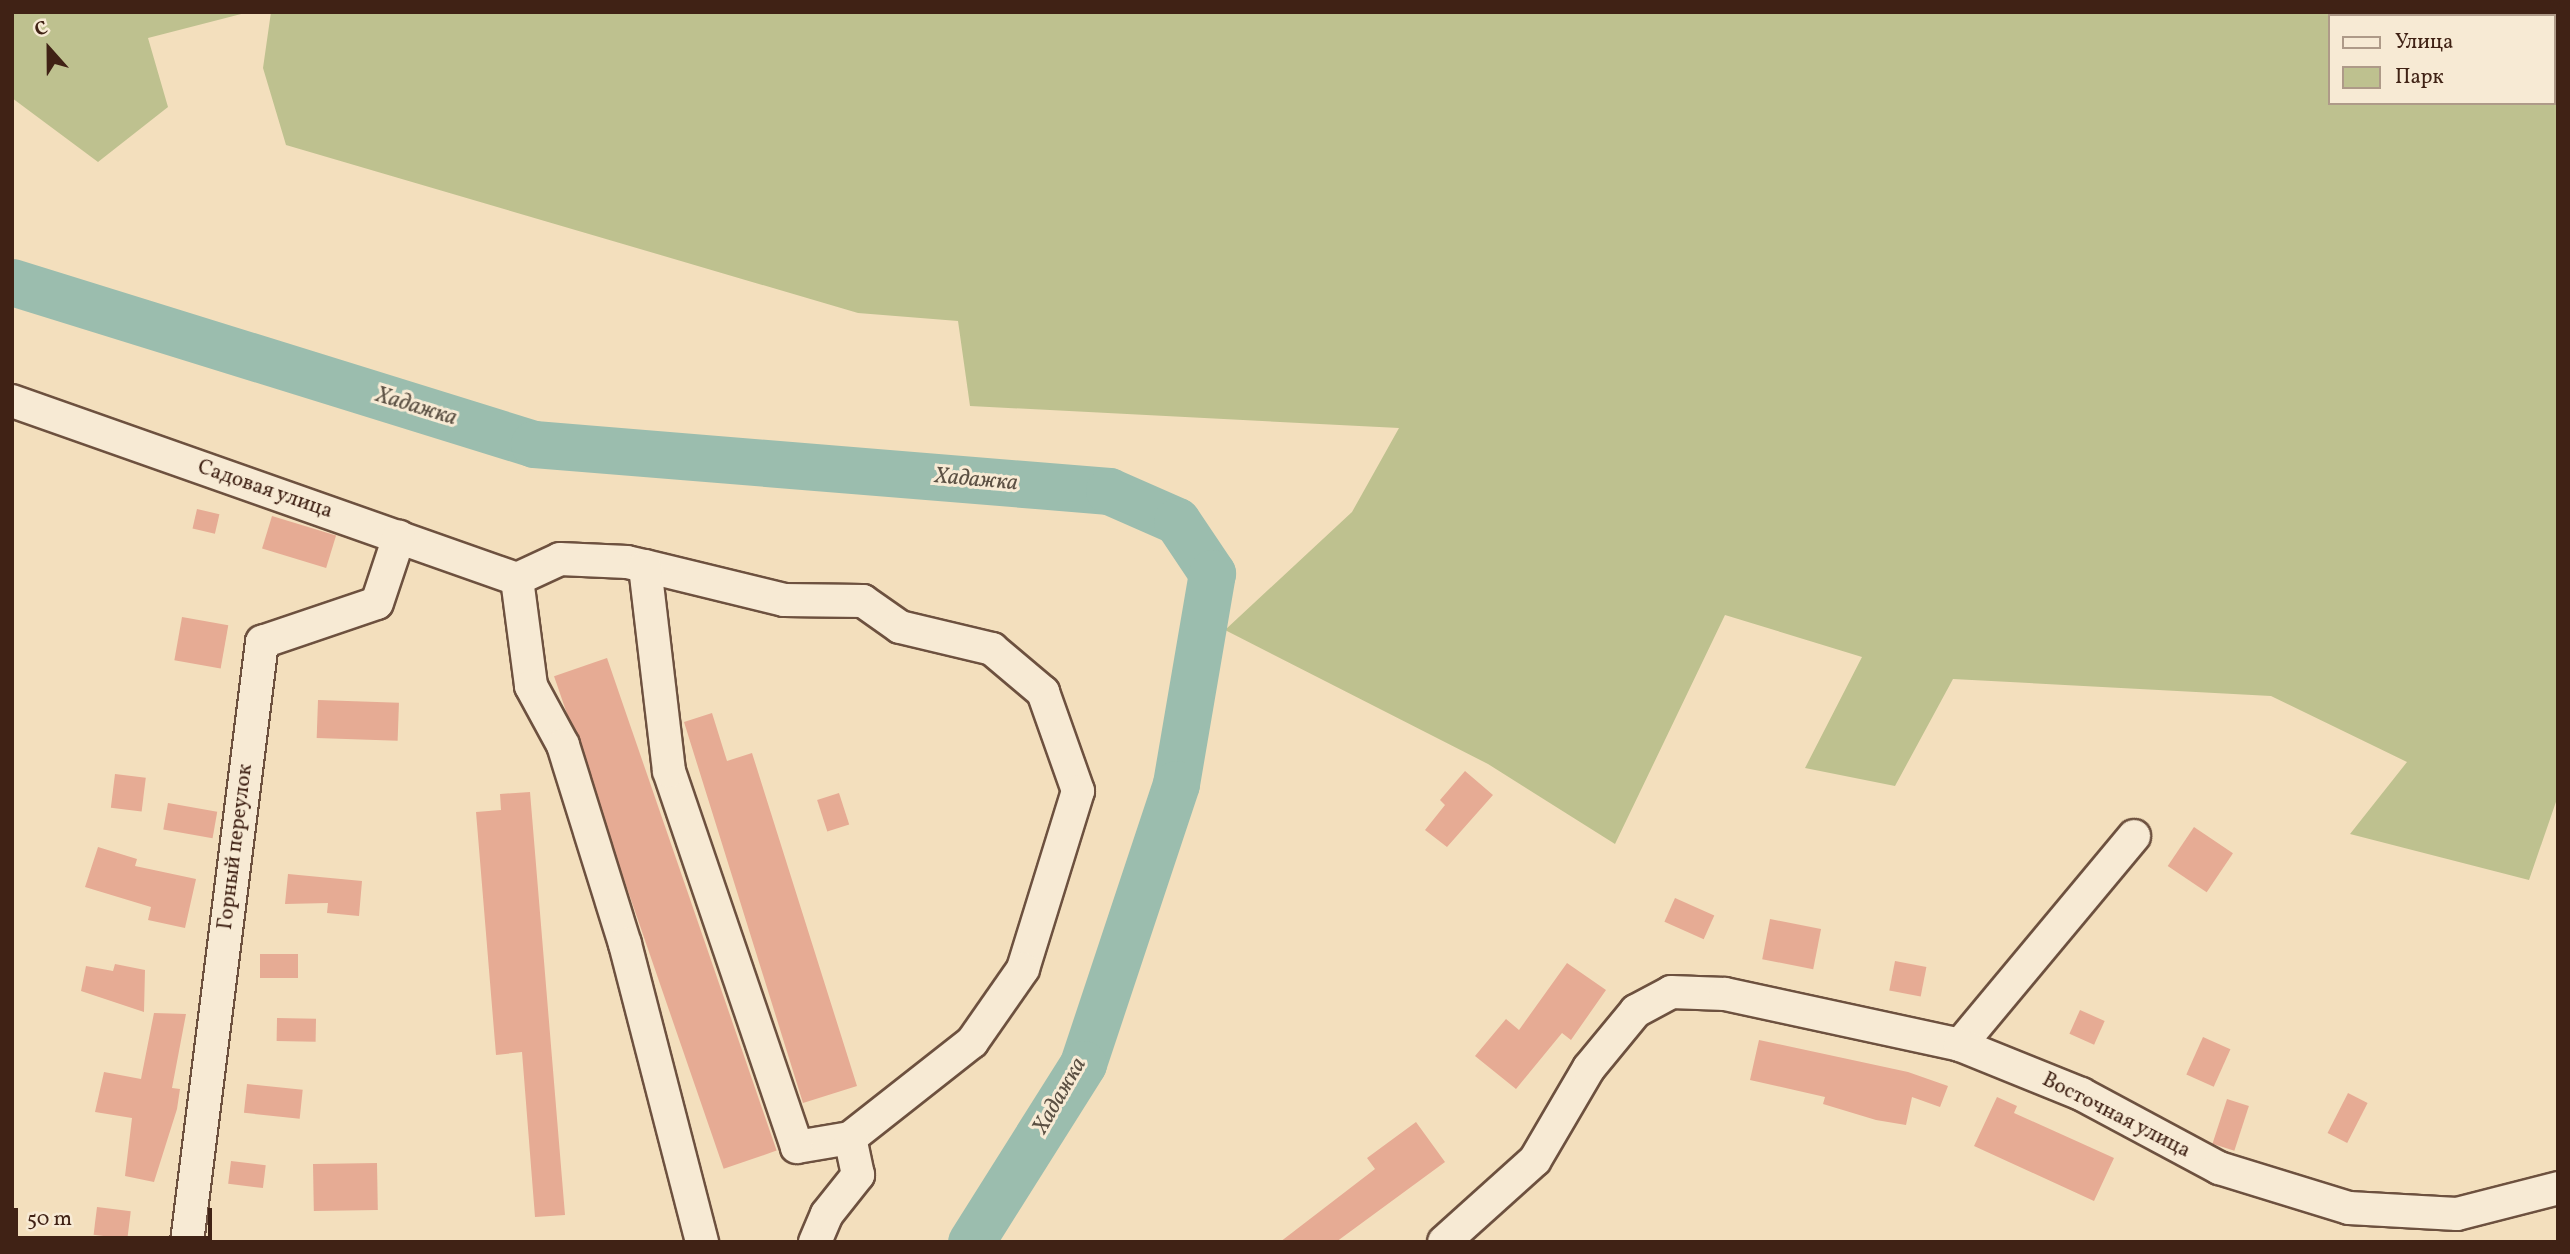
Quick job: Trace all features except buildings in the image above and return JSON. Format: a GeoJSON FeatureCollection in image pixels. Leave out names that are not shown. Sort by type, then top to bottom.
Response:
{"type":"FeatureCollection","features":[{"type":"Feature","properties":{"kind":"street","name":"Садовая улица"},"geometry":{"type":"LineString","coordinates":[[12,401],[517,579]]}},
{"type":"Feature","properties":{"kind":"street","name":"Горный переулок"},"geometry":{"type":"LineString","coordinates":[[187,1242],[262,642],[377,603],[399,537]]}},
{"type":"Feature","properties":{"kind":"street"},"geometry":{"type":"LineString","coordinates":[[645,566],[669,771],[797,1147],[850,1139],[972,1042],[1023,969],[1078,791],[1043,692],[992,649],[900,627],[863,601],[785,600],[645,566],[560,559],[517,579],[531,686],[564,745],[625,944],[702,1242]]}},
{"type":"Feature","properties":{"kind":"street"},"geometry":{"type":"LineString","coordinates":[[1961,1045],[2134,836]]}},
{"type":"Feature","properties":{"kind":"street","name":"Восточная улица"},"geometry":{"type":"LineString","coordinates":[[1444,1242],[1535,1160],[1588,1068],[1636,1011],[1671,992],[1725,994],[1961,1045],[2081,1094],[2219,1168],[2349,1208],[2457,1214],[2558,1188]]}},
{"type":"Feature","properties":{"kind":"street"},"geometry":{"type":"LineString","coordinates":[[815,1242],[827,1214],[858,1175],[850,1139]]}},
{"type":"Feature","properties":{"kind":"green space"},"geometry":{"type":"Polygon","coordinates":[[[12,12],[249,12],[148,38],[168,107],[98,162],[12,98],[12,12]]]}},
{"type":"Feature","properties":{"kind":"green space"},"geometry":{"type":"Polygon","coordinates":[[[271,12],[2558,12],[2558,796],[2529,880],[2350,834],[2407,762],[2271,696],[1953,679],[1895,786],[1805,768],[1862,657],[1725,615],[1615,844],[1488,764],[1225,630],[1352,512],[1399,428],[970,406],[958,321],[858,313],[286,145],[263,68],[271,12]]]}},
{"type":"Feature","properties":{"kind":"waterway","name":"Хадажка"},"geometry":{"type":"LineString","coordinates":[[12,282],[534,444],[1109,491],[1177,521],[1212,573],[1176,784],[1083,1064],[971,1242]]}}]}
